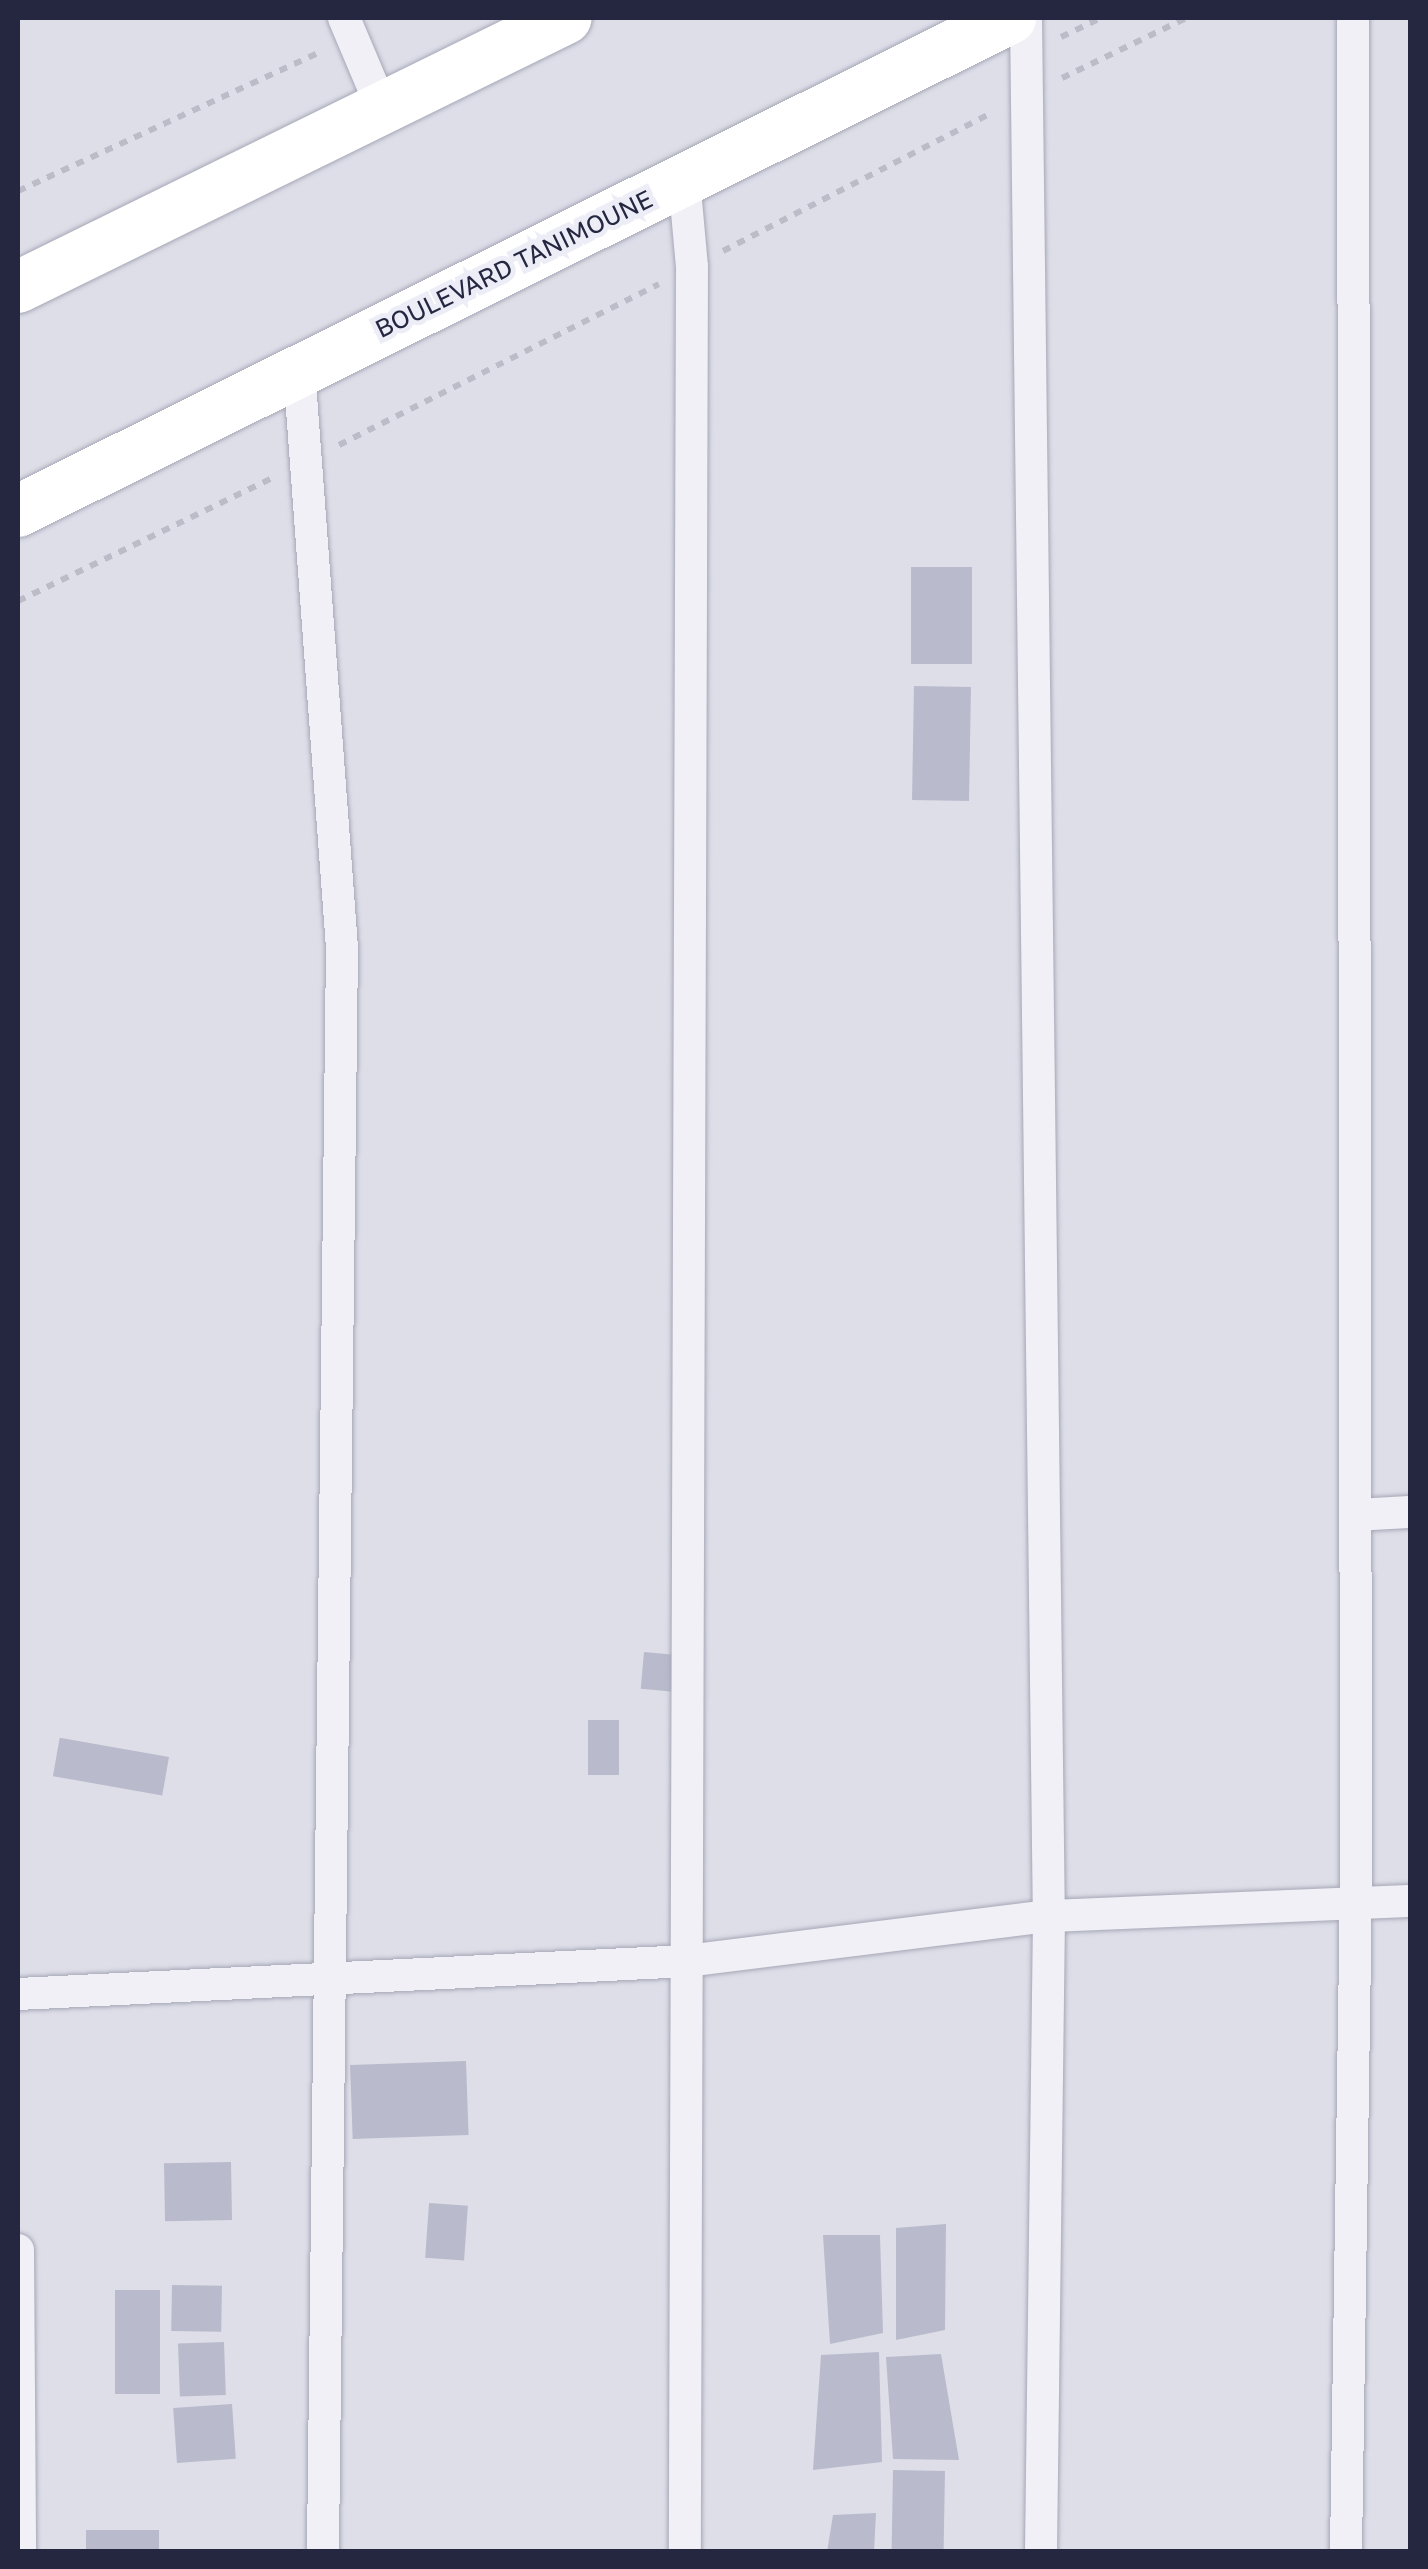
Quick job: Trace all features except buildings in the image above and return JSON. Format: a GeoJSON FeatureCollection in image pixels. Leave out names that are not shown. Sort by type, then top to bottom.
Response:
{"type":"FeatureCollection","features":[{"type":"Feature","properties":{"kind":"main road"},"geometry":{"type":"LineString","coordinates":[[18,287],[566,18]]}},
{"type":"Feature","properties":{"kind":"main road","name":"BOULEVARD TANIMOUNE"},"geometry":{"type":"LineString","coordinates":[[18,511],[1010,18]]}},
{"type":"Feature","properties":{"kind":"street"},"geometry":{"type":"LineString","coordinates":[[1026,18],[1031,94],[1050,1916],[1041,2552]]}},
{"type":"Feature","properties":{"kind":"street"},"geometry":{"type":"LineString","coordinates":[[1346,2552],[1356,1903],[1353,18]]}},
{"type":"Feature","properties":{"kind":"street"},"geometry":{"type":"LineString","coordinates":[[347,27],[382,108]]}},
{"type":"Feature","properties":{"kind":"street"},"geometry":{"type":"LineString","coordinates":[[684,179],[692,267],[685,2552]]}},
{"type":"Feature","properties":{"kind":"street"},"geometry":{"type":"LineString","coordinates":[[300,369],[303,462],[342,948],[323,2552]]}},
{"type":"Feature","properties":{"kind":"street"},"geometry":{"type":"LineString","coordinates":[[1356,1515],[1410,1512]]}},
{"type":"Feature","properties":{"kind":"street"},"geometry":{"type":"LineString","coordinates":[[18,1994],[327,1982],[687,1961],[1050,1916],[1410,1900]]}},
{"type":"Feature","properties":{"kind":"street"},"geometry":{"type":"LineString","coordinates":[[18,2250],[20,2552]]}},
{"type":"Feature","properties":{"kind":"path"},"geometry":{"type":"LineString","coordinates":[[18,601],[1186,18]]}},
{"type":"Feature","properties":{"kind":"path"},"geometry":{"type":"LineString","coordinates":[[18,191],[347,27]]}}]}
